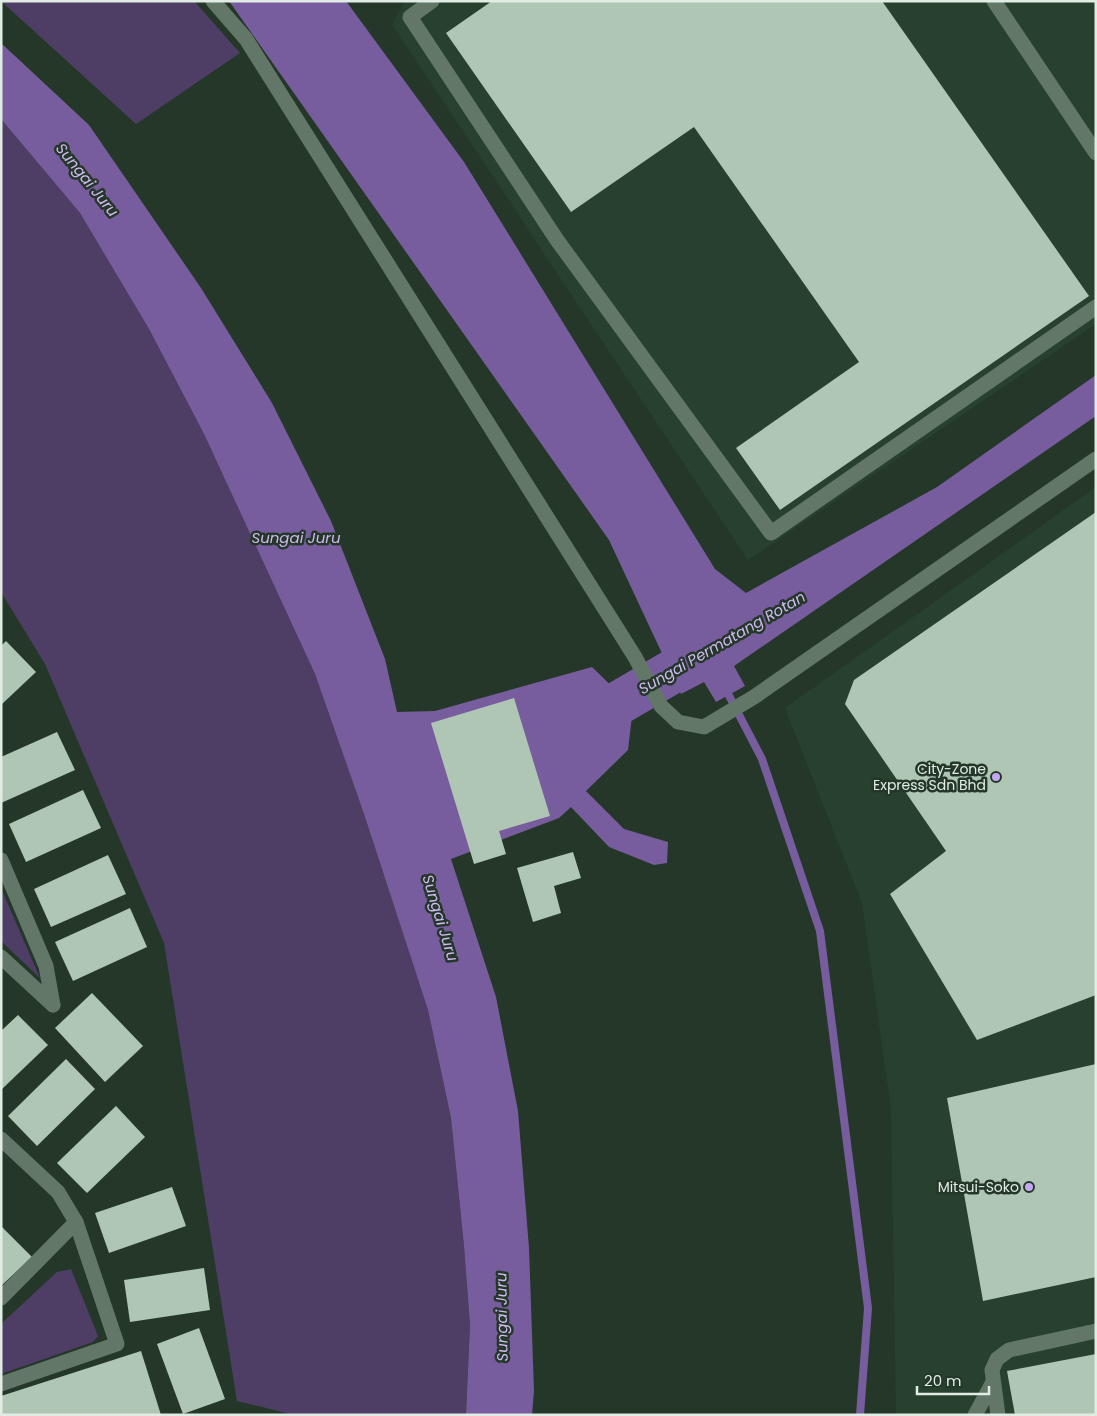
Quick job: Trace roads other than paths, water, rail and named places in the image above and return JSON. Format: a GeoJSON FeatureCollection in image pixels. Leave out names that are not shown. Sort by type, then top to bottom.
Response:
{"type":"FeatureCollection","features":[{"type":"Feature","properties":{"kind":"street"},"geometry":{"type":"LineString","coordinates":[[213,1],[246,39],[635,657],[661,706],[678,722],[704,726],[754,697],[1096,460]]}},
{"type":"Feature","properties":{"kind":"street"},"geometry":{"type":"LineString","coordinates":[[432,1],[410,17],[557,240],[771,532],[1096,307]]}},
{"type":"Feature","properties":{"kind":"street"},"geometry":{"type":"LineString","coordinates":[[994,1],[1096,153]]}},
{"type":"Feature","properties":{"kind":"street"},"geometry":{"type":"LineString","coordinates":[[1,860],[46,966],[54,1005],[1,957]]}},
{"type":"Feature","properties":{"kind":"street"},"geometry":{"type":"LineString","coordinates":[[1,1139],[58,1192],[76,1222],[117,1344],[1,1384]]}},
{"type":"Feature","properties":{"kind":"street"},"geometry":{"type":"LineString","coordinates":[[1,1298],[76,1222]]}},
{"type":"Feature","properties":{"kind":"street"},"geometry":{"type":"LineString","coordinates":[[998,1415],[992,1370],[997,1359],[1009,1350],[1096,1331]]}},
{"type":"Feature","properties":{"kind":"street"},"geometry":{"type":"LineString","coordinates":[[975,1415],[993,1382]]}},
{"type":"Feature","properties":{"kind":"water"},"geometry":{"type":"Polygon","coordinates":[[[229,1],[346,1],[464,162],[715,569],[746,593],[937,487],[1096,375],[1096,416],[734,666],[745,686],[716,702],[704,682],[681,694],[609,540],[229,1]]]}},
{"type":"Feature","properties":{"kind":"water","name":"Sungai Juru"},"geometry":{"type":"Polygon","coordinates":[[[1,43],[89,125],[201,288],[272,403],[331,521],[385,659],[397,712],[435,711],[592,667],[633,707],[628,750],[586,791],[624,829],[668,842],[667,863],[654,865],[609,847],[571,807],[559,818],[451,859],[496,997],[518,1111],[529,1248],[534,1391],[532,1415],[466,1415],[470,1325],[451,1118],[428,1010],[364,814],[315,674],[204,434],[149,329],[80,213],[1,119],[1,43]]]}},
{"type":"Feature","properties":{"kind":"waterway","name":"Sungai Permatang Rotan"},"geometry":{"type":"LineString","coordinates":[[574,729],[723,642]]}},
{"type":"Feature","properties":{"kind":"waterway"},"geometry":{"type":"LineString","coordinates":[[724,686],[762,759],[820,931],[868,1308],[860,1415]]}},
{"type":"Feature","properties":{"kind":"place","name":"City-Zone Express Sdn Bhd"},"geometry":{"type":"Point","coordinates":[996,777]}},
{"type":"Feature","properties":{"kind":"place","name":"Mitsui-Soko"},"geometry":{"type":"Point","coordinates":[1029,1187]}}]}
